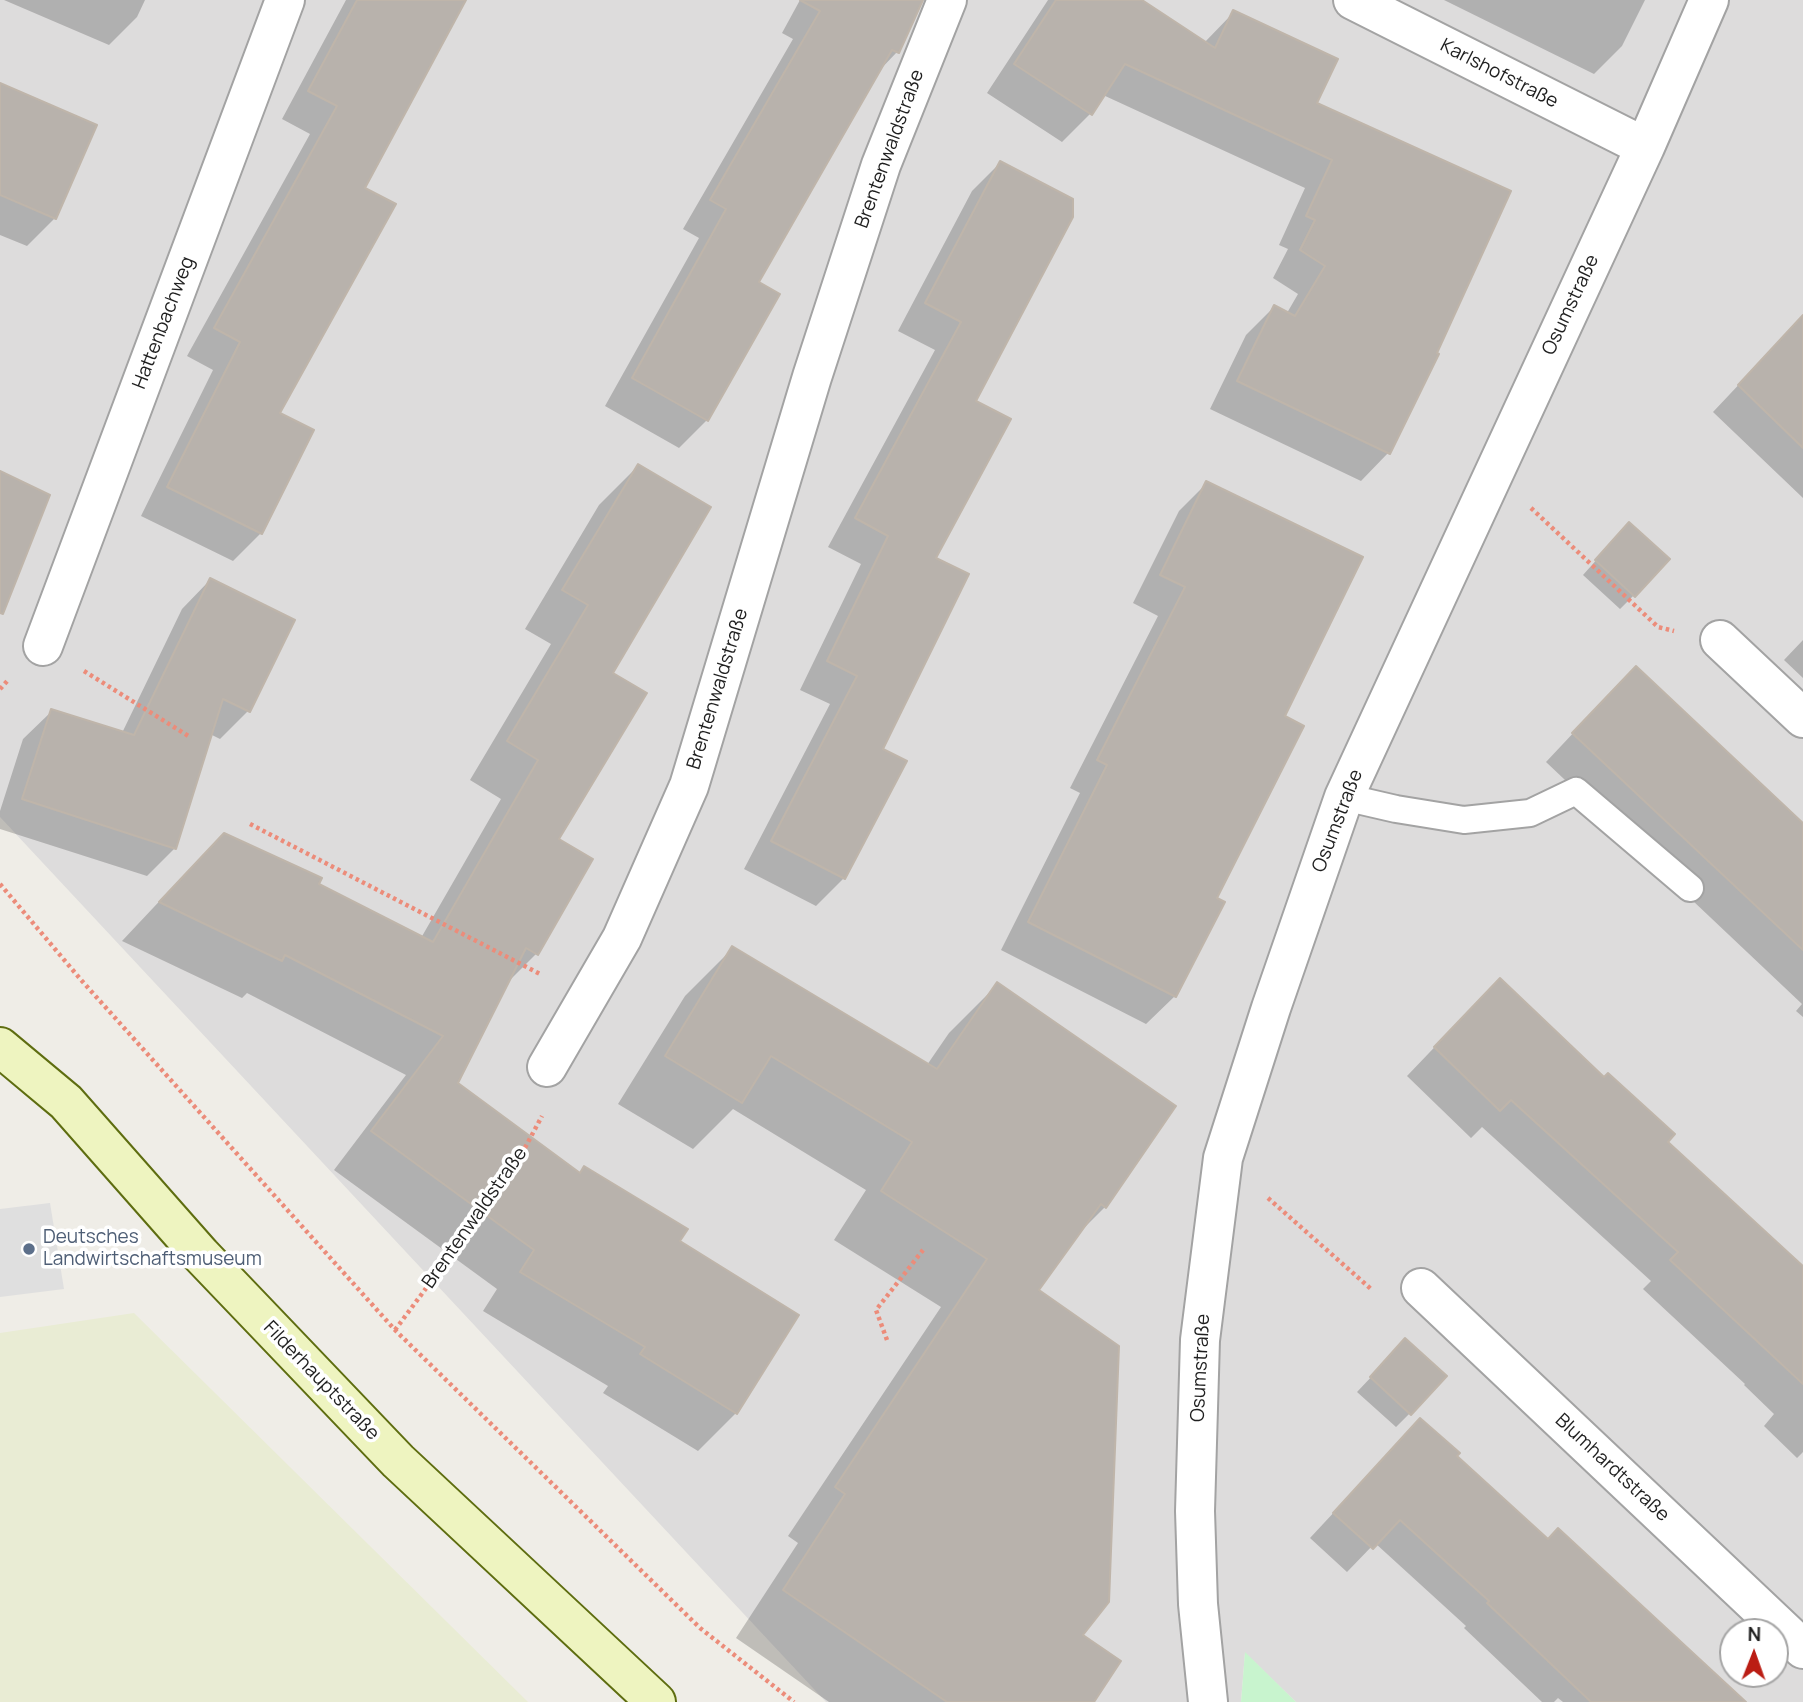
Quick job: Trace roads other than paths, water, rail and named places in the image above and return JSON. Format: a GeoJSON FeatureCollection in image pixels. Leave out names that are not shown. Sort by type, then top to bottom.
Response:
{"type":"FeatureCollection","features":[{"type":"Feature","properties":{"kind":"main road","name":"Filderhauptstraße"},"geometry":{"type":"LineString","coordinates":[[0,1047],[66,1102],[201,1255],[398,1461],[656,1702]]}},
{"type":"Feature","properties":{"kind":"street","name":"Hattenbachweg"},"geometry":{"type":"LineString","coordinates":[[43,646],[285,0]]}},
{"type":"Feature","properties":{"kind":"street","name":"Brentenwaldstraße"},"geometry":{"type":"LineString","coordinates":[[547,1067],[622,938],[689,786],[812,377],[877,178],[947,0]]}},
{"type":"Feature","properties":{"kind":"street","name":"Karlshofstraße"},"geometry":{"type":"LineString","coordinates":[[1353,0],[1645,147]]}},
{"type":"Feature","properties":{"kind":"street","name":"Osumstraße"},"geometry":{"type":"LineString","coordinates":[[1208,1702],[1198,1604],[1195,1497],[1200,1340],[1223,1158],[1271,1008],[1344,797],[1645,147],[1709,0]]}},
{"type":"Feature","properties":{"kind":"street"},"geometry":{"type":"LineString","coordinates":[[1720,640],[1803,718]]}},
{"type":"Feature","properties":{"kind":"street","name":"Blumhardtstraße"},"geometry":{"type":"LineString","coordinates":[[1421,1288],[1803,1649]]}},
{"type":"Feature","properties":{"kind":"lane"},"geometry":{"type":"LineString","coordinates":[[1344,797],[1464,820],[1530,813],[1576,791],[1690,888]]}},
{"type":"Feature","properties":{"kind":"place","name":"Deutsches Landwirtschaftsmuseum"},"geometry":{"type":"Point","coordinates":[29,1249]}}]}
